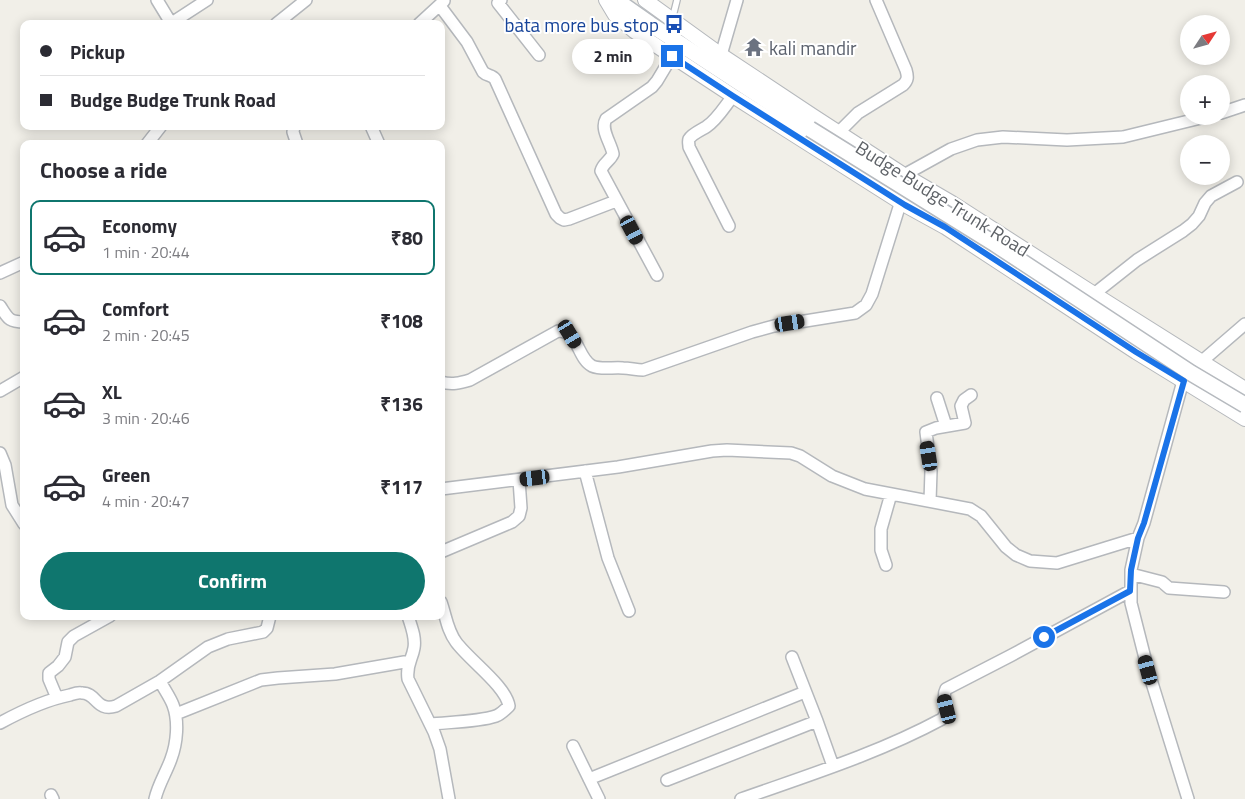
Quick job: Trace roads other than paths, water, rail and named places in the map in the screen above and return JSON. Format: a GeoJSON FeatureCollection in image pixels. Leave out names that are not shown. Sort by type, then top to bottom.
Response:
{"type":"FeatureCollection","features":[{"type":"Feature","properties":{"kind":"main road"},"geometry":{"type":"LineString","coordinates":[[616,0],[810,129],[995,244],[1191,373],[1245,405]]}},
{"type":"Feature","properties":{"kind":"street"},"geometry":{"type":"LineString","coordinates":[[157,0],[168,20]]}},
{"type":"Feature","properties":{"kind":"street"},"geometry":{"type":"LineString","coordinates":[[175,20],[207,0]]}},
{"type":"Feature","properties":{"kind":"street"},"geometry":{"type":"LineString","coordinates":[[281,20],[306,0]]}},
{"type":"Feature","properties":{"kind":"street"},"geometry":{"type":"LineString","coordinates":[[501,0],[498,3],[539,55]]}},
{"type":"Feature","properties":{"kind":"street","name":"Budge Budge Trunk Road"},"geometry":{"type":"LineString","coordinates":[[606,0],[615,15],[628,25],[733,96],[903,203],[945,227],[1128,347],[1245,419]]}},
{"type":"Feature","properties":{"kind":"street","name":"Budge Budge Trunk Road"},"geometry":{"type":"LineString","coordinates":[[645,0],[659,5],[672,20],[721,55],[838,132],[1245,389]]}},
{"type":"Feature","properties":{"kind":"street"},"geometry":{"type":"LineString","coordinates":[[721,55],[737,0]]}},
{"type":"Feature","properties":{"kind":"street"},"geometry":{"type":"LineString","coordinates":[[838,132],[858,113],[907,81],[906,70],[876,0]]}},
{"type":"Feature","properties":{"kind":"street"},"geometry":{"type":"LineString","coordinates":[[423,20],[442,3],[467,42],[483,72],[495,79],[556,214],[560,218],[564,220],[569,219],[616,201]]}},
{"type":"Feature","properties":{"kind":"street"},"geometry":{"type":"LineString","coordinates":[[657,275],[601,171],[602,166],[613,154],[604,123],[606,119],[652,87],[672,56]]}},
{"type":"Feature","properties":{"kind":"street"},"geometry":{"type":"LineString","coordinates":[[730,226],[688,142],[693,135],[714,120],[733,96]]}},
{"type":"Feature","properties":{"kind":"street"},"geometry":{"type":"LineString","coordinates":[[1230,109],[1245,105]]}},
{"type":"Feature","properties":{"kind":"street"},"geometry":{"type":"LineString","coordinates":[[904,174],[951,149],[977,140],[1003,137],[1068,140],[1124,137],[1180,123]]}},
{"type":"Feature","properties":{"kind":"street"},"geometry":{"type":"LineString","coordinates":[[150,140],[158,130]]}},
{"type":"Feature","properties":{"kind":"street"},"geometry":{"type":"LineString","coordinates":[[1094,294],[1137,260],[1183,231],[1195,220],[1211,196],[1237,182]]}},
{"type":"Feature","properties":{"kind":"street"},"geometry":{"type":"LineString","coordinates":[[445,383],[460,383],[470,380],[558,331],[570,334],[587,362],[592,366],[643,370],[759,330],[855,313],[866,305],[872,294],[903,203]]}},
{"type":"Feature","properties":{"kind":"street"},"geometry":{"type":"LineString","coordinates":[[0,274],[20,264]]}},
{"type":"Feature","properties":{"kind":"street"},"geometry":{"type":"LineString","coordinates":[[0,306],[8,319],[13,322],[20,322]]}},
{"type":"Feature","properties":{"kind":"street"},"geometry":{"type":"LineString","coordinates":[[1188,799],[1148,670],[1131,603],[1130,574],[1138,538],[1144,523],[1184,381],[1200,362],[1245,324]]}},
{"type":"Feature","properties":{"kind":"street"},"geometry":{"type":"LineString","coordinates":[[0,391],[20,379]]}},
{"type":"Feature","properties":{"kind":"street"},"geometry":{"type":"LineString","coordinates":[[930,501],[931,471],[926,432],[965,423],[961,406],[964,400],[971,395]]}},
{"type":"Feature","properties":{"kind":"street"},"geometry":{"type":"LineString","coordinates":[[937,398],[946,426]]}},
{"type":"Feature","properties":{"kind":"street"},"geometry":{"type":"LineString","coordinates":[[445,489],[618,467],[712,450],[791,453],[800,456],[844,482],[865,489],[930,501],[975,512],[986,521],[1006,547],[1016,555],[1030,561],[1057,563],[1138,538]]}},
{"type":"Feature","properties":{"kind":"street"},"geometry":{"type":"LineString","coordinates":[[0,453],[6,470],[12,504],[20,517]]}},
{"type":"Feature","properties":{"kind":"street"},"geometry":{"type":"LineString","coordinates":[[584,471],[608,558],[629,611]]}},
{"type":"Feature","properties":{"kind":"street"},"geometry":{"type":"LineString","coordinates":[[445,550],[512,522],[519,516],[521,508],[519,480]]}},
{"type":"Feature","properties":{"kind":"street"},"geometry":{"type":"LineString","coordinates":[[886,564],[876,552],[891,494]]}},
{"type":"Feature","properties":{"kind":"street"},"geometry":{"type":"LineString","coordinates":[[1130,574],[1162,582],[1169,588],[1224,592]]}},
{"type":"Feature","properties":{"kind":"street"},"geometry":{"type":"LineString","coordinates":[[741,799],[866,754],[942,719],[947,713],[944,696],[946,689],[1130,591]]}},
{"type":"Feature","properties":{"kind":"street"},"geometry":{"type":"LineString","coordinates":[[430,724],[496,716],[509,706],[501,690],[467,656],[455,641],[445,616]]}},
{"type":"Feature","properties":{"kind":"street"},"geometry":{"type":"LineString","coordinates":[[57,698],[49,679],[50,673],[65,657],[68,642],[74,636],[103,620]]}},
{"type":"Feature","properties":{"kind":"street"},"geometry":{"type":"LineString","coordinates":[[0,723],[36,705],[82,692],[88,694],[104,707],[116,706],[163,685],[208,647],[228,639],[263,632],[267,628],[269,620]]}},
{"type":"Feature","properties":{"kind":"street"},"geometry":{"type":"LineString","coordinates":[[409,620],[414,637],[414,648],[407,669],[408,679],[440,749],[449,799]]}},
{"type":"Feature","properties":{"kind":"street"},"geometry":{"type":"LineString","coordinates":[[792,657],[833,766]]}},
{"type":"Feature","properties":{"kind":"street"},"geometry":{"type":"LineString","coordinates":[[174,708],[261,680],[335,674],[410,661]]}},
{"type":"Feature","properties":{"kind":"street"},"geometry":{"type":"LineString","coordinates":[[155,799],[157,789],[174,749],[176,736],[174,708],[163,685]]}},
{"type":"Feature","properties":{"kind":"street"},"geometry":{"type":"LineString","coordinates":[[590,779],[805,692]]}},
{"type":"Feature","properties":{"kind":"street"},"geometry":{"type":"LineString","coordinates":[[666,780],[817,721]]}},
{"type":"Feature","properties":{"kind":"street"},"geometry":{"type":"LineString","coordinates":[[573,746],[599,799]]}},
{"type":"Feature","properties":{"kind":"lane"},"geometry":{"type":"LineString","coordinates":[[672,20],[677,0]]}},
{"type":"Feature","properties":{"kind":"place","name":"bata more bus stop"},"geometry":{"type":"Point","coordinates":[674,24]}},
{"type":"Feature","properties":{"kind":"place","name":"kali mandir"},"geometry":{"type":"Point","coordinates":[754,47]}}]}
